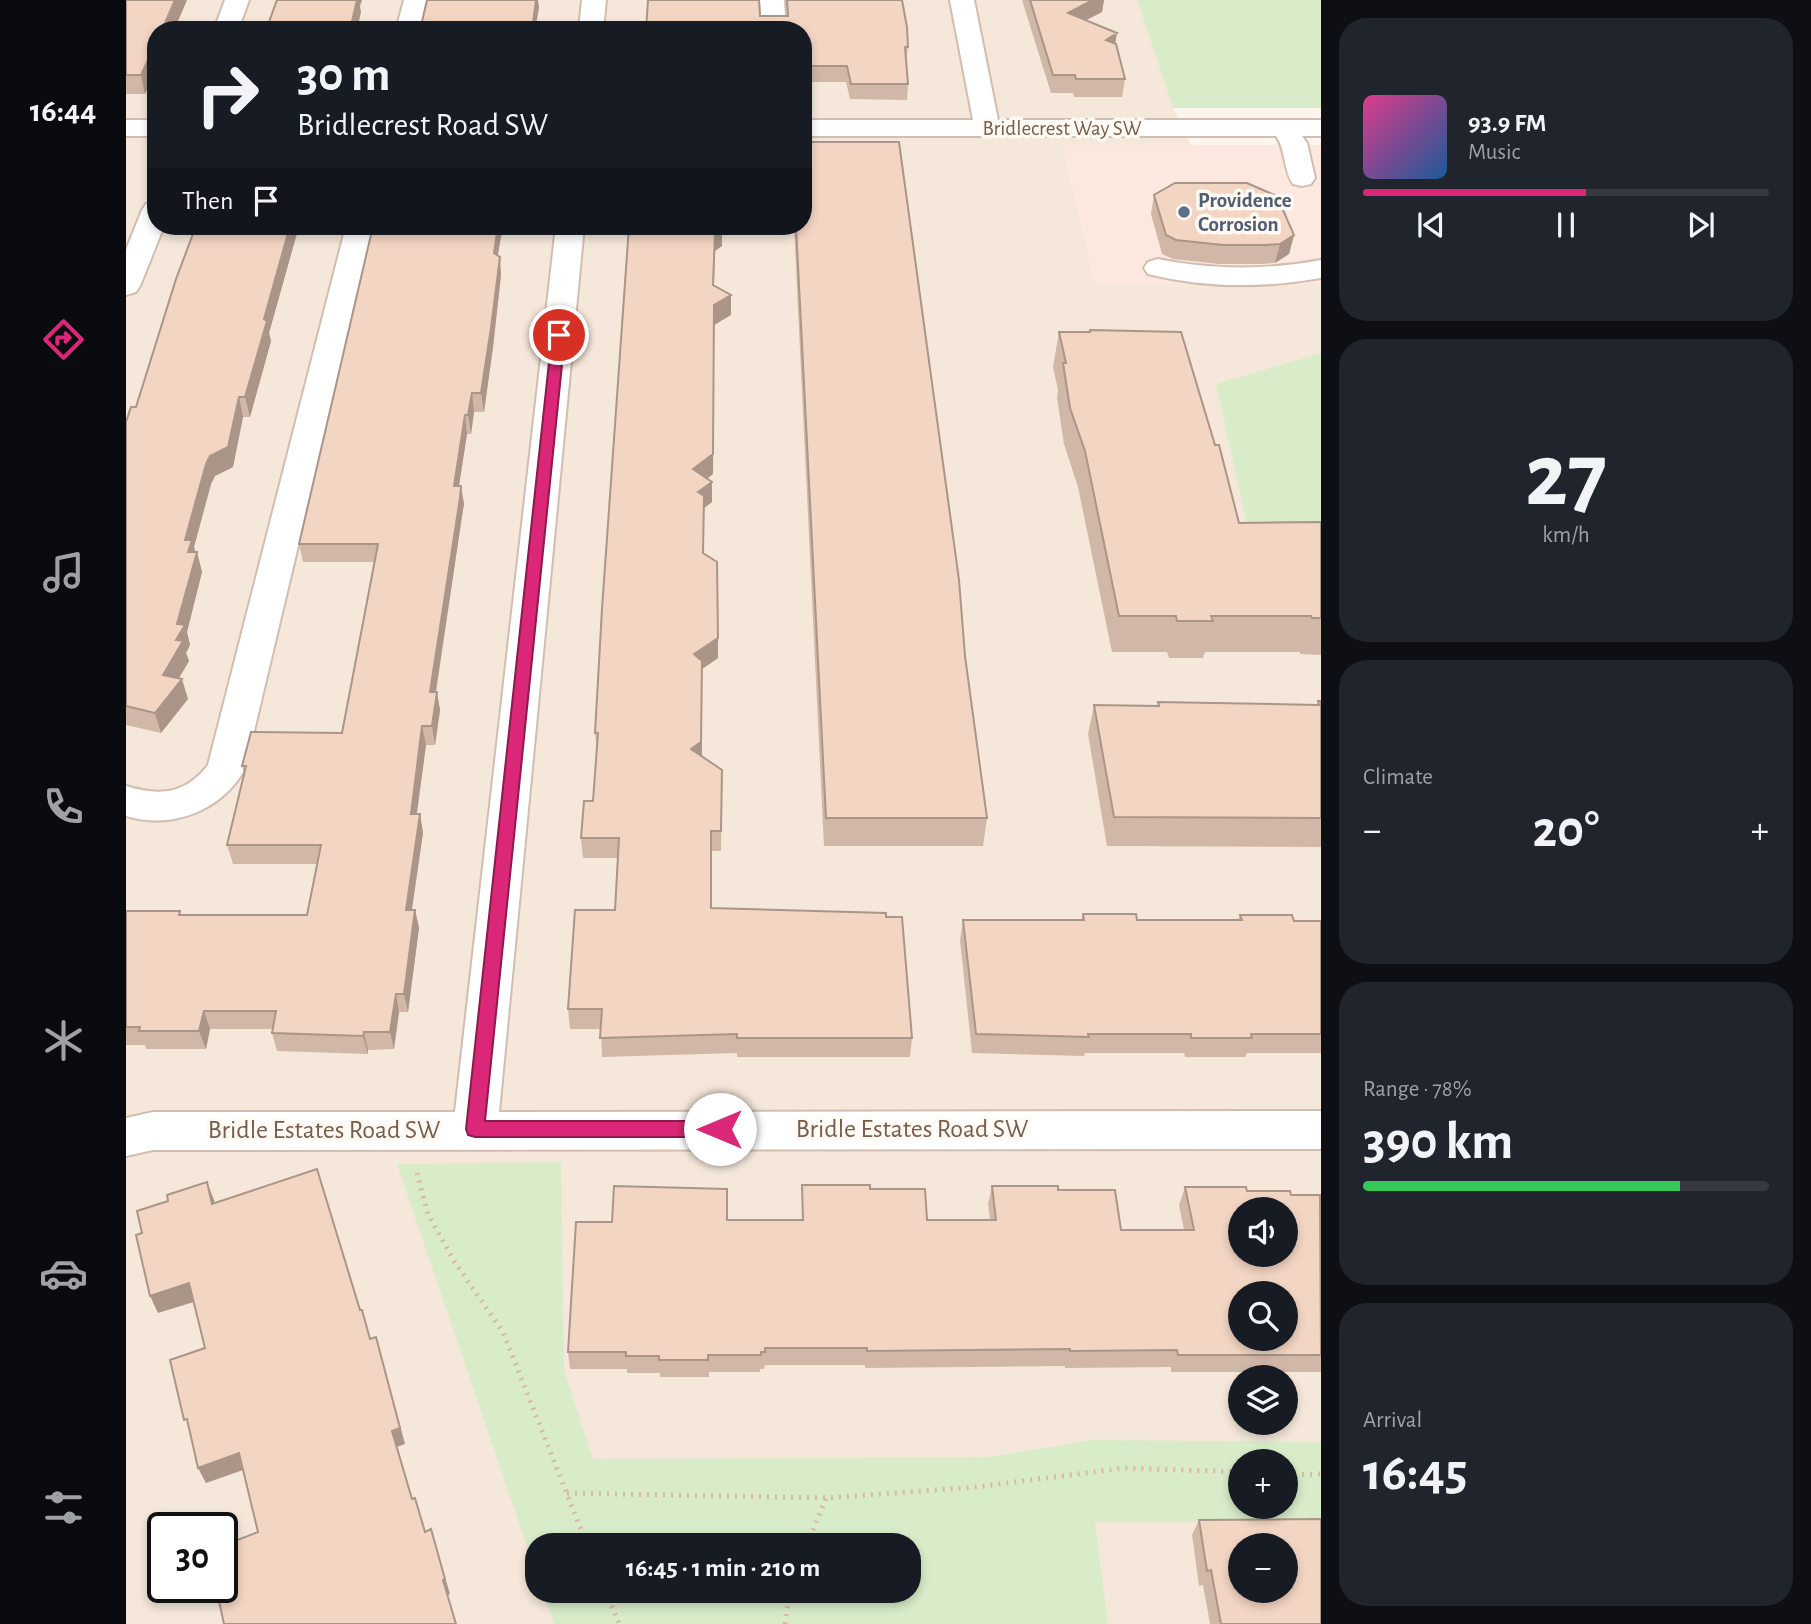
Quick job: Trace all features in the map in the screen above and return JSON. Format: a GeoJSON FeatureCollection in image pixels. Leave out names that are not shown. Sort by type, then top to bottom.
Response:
{"type":"FeatureCollection","features":[{"type":"Feature","properties":{"kind":"street"},"geometry":{"type":"LineString","coordinates":[[229,21],[237,0]]}},
{"type":"Feature","properties":{"kind":"street"},"geometry":{"type":"LineString","coordinates":[[410,21],[416,0]]}},
{"type":"Feature","properties":{"kind":"street"},"geometry":{"type":"LineString","coordinates":[[592,21],[594,0]]}},
{"type":"Feature","properties":{"kind":"street"},"geometry":{"type":"LineString","coordinates":[[772,0],[773,21]]}},
{"type":"Feature","properties":{"kind":"street"},"geometry":{"type":"LineString","coordinates":[[962,0],[987,128]]}},
{"type":"Feature","properties":{"kind":"street"},"geometry":{"type":"LineString","coordinates":[[126,128],[147,128]]}},
{"type":"Feature","properties":{"kind":"street","name":"Bridlecrest Way SW"},"geometry":{"type":"LineString","coordinates":[[812,128],[1321,128]]}},
{"type":"Feature","properties":{"kind":"street"},"geometry":{"type":"LineString","coordinates":[[1284,128],[1294,142],[1303,178]]}},
{"type":"Feature","properties":{"kind":"street"},"geometry":{"type":"LineString","coordinates":[[126,286],[147,232]]}},
{"type":"Feature","properties":{"kind":"street"},"geometry":{"type":"LineString","coordinates":[[126,800],[150,808],[194,799],[219,780],[226,769],[358,235]]}},
{"type":"Feature","properties":{"kind":"street"},"geometry":{"type":"LineString","coordinates":[[475,1129],[569,235]]}},
{"type":"Feature","properties":{"kind":"street"},"geometry":{"type":"LineString","coordinates":[[1158,268],[1189,274],[1302,274],[1321,269]]}},
{"type":"Feature","properties":{"kind":"street","name":"Bridle Estates Road SW"},"geometry":{"type":"LineString","coordinates":[[126,1138],[153,1131],[1321,1130]]}},
{"type":"Feature","properties":{"kind":"path"},"geometry":{"type":"LineString","coordinates":[[416,1130],[417,1176],[428,1214],[454,1261],[503,1332],[582,1533]]}},
{"type":"Feature","properties":{"kind":"path"},"geometry":{"type":"LineString","coordinates":[[567,1493],[826,1498],[976,1487],[1124,1468],[1228,1472]]}},
{"type":"Feature","properties":{"kind":"path"},"geometry":{"type":"LineString","coordinates":[[1298,1475],[1321,1474]]}},
{"type":"Feature","properties":{"kind":"path"},"geometry":{"type":"LineString","coordinates":[[812,1533],[826,1498]]}},
{"type":"Feature","properties":{"kind":"path"},"geometry":{"type":"LineString","coordinates":[[611,1603],[619,1624]]}},
{"type":"Feature","properties":{"kind":"path"},"geometry":{"type":"LineString","coordinates":[[785,1624],[788,1603]]}},
{"type":"Feature","properties":{"kind":"shaded area"},"geometry":{"type":"Polygon","coordinates":[[[126,0],[1137,0],[1173,108],[1191,145],[1063,145],[1095,284],[1321,284],[1321,1624],[126,1624],[126,0]]]}},
{"type":"Feature","properties":{"kind":"shaded area"},"geometry":{"type":"Polygon","coordinates":[[[1063,145],[1321,145],[1321,284],[1095,284],[1063,145]]]}},
{"type":"Feature","properties":{"kind":"green space"},"geometry":{"type":"Polygon","coordinates":[[[1137,0],[1321,0],[1321,108],[1173,108],[1137,0]]]}},
{"type":"Feature","properties":{"kind":"green space"},"geometry":{"type":"Polygon","coordinates":[[[1321,353],[1321,553],[1253,551],[1216,384],[1321,353]]]}},
{"type":"Feature","properties":{"kind":"green space"},"geometry":{"type":"Polygon","coordinates":[[[561,1162],[564,1371],[593,1459],[990,1457],[1092,1440],[1321,1442],[1321,1522],[1095,1522],[1108,1624],[554,1624],[546,1603],[921,1603],[921,1533],[525,1533],[525,1541],[397,1164],[561,1162]]]}},
{"type":"Feature","properties":{"kind":"building"},"geometry":{"type":"Polygon","coordinates":[[[126,0],[175,0],[166,21],[147,21],[147,62],[141,75],[126,75],[126,0]]]}},
{"type":"Feature","properties":{"kind":"building"},"geometry":{"type":"Polygon","coordinates":[[[277,0],[357,0],[352,21],[269,21],[277,0]]]}},
{"type":"Feature","properties":{"kind":"building"},"geometry":{"type":"Polygon","coordinates":[[[427,0],[536,0],[533,21],[422,21],[427,0]]]}},
{"type":"Feature","properties":{"kind":"building"},"geometry":{"type":"Polygon","coordinates":[[[648,0],[759,0],[760,16],[788,16],[787,0],[902,0],[907,27],[908,47],[905,47],[908,84],[851,84],[847,66],[812,66],[812,21],[647,21],[648,0]]]}},
{"type":"Feature","properties":{"kind":"building"},"geometry":{"type":"Polygon","coordinates":[[[1030,0],[1093,0],[1068,13],[1117,33],[1106,40],[1116,44],[1125,79],[1076,79],[1075,75],[1053,75],[1030,0]]]}},
{"type":"Feature","properties":{"kind":"building"},"geometry":{"type":"Polygon","coordinates":[[[812,142],[899,142],[959,580],[965,656],[987,818],[826,818],[796,235],[812,235],[812,142]]]}},
{"type":"Feature","properties":{"kind":"building"},"geometry":{"type":"Polygon","coordinates":[[[1175,183],[1247,183],[1277,196],[1294,235],[1280,244],[1265,245],[1223,245],[1176,240],[1166,235],[1154,195],[1175,183]]]}},
{"type":"Feature","properties":{"kind":"building"},"geometry":{"type":"Polygon","coordinates":[[[193,235],[287,235],[264,319],[267,321],[245,397],[239,397],[228,447],[210,456],[206,464],[185,540],[192,540],[188,552],[197,552],[177,624],[185,625],[176,640],[183,641],[163,675],[182,679],[155,713],[126,706],[126,422],[131,407],[136,407],[193,235]]]}},
{"type":"Feature","properties":{"kind":"building"},"geometry":{"type":"Polygon","coordinates":[[[371,235],[497,235],[494,253],[500,257],[481,393],[472,393],[468,415],[465,415],[454,486],[461,486],[460,498],[430,692],[437,692],[432,726],[422,726],[411,814],[420,814],[406,910],[415,910],[404,994],[396,994],[390,1032],[364,1032],[363,1036],[272,1033],[276,1011],[204,1011],[199,1031],[139,1031],[140,1027],[126,1027],[126,911],[180,911],[179,915],[307,915],[321,845],[227,845],[246,766],[242,766],[251,732],[342,733],[378,544],[299,544],[371,235]]]}},
{"type":"Feature","properties":{"kind":"building"},"geometry":{"type":"Polygon","coordinates":[[[628,235],[715,235],[713,285],[731,295],[714,305],[713,454],[693,469],[712,482],[698,492],[704,496],[703,553],[717,562],[718,638],[694,654],[702,661],[701,742],[691,749],[722,770],[721,831],[711,831],[711,908],[886,913],[886,917],[902,917],[912,1038],[737,1038],[737,1034],[600,1038],[602,1009],[568,1009],[575,910],[615,910],[619,838],[581,838],[584,801],[593,801],[602,609],[628,235]]]}},
{"type":"Feature","properties":{"kind":"building"},"geometry":{"type":"Polygon","coordinates":[[[1059,332],[1181,332],[1215,445],[1219,445],[1239,523],[1321,522],[1321,618],[1211,616],[1213,621],[1177,621],[1176,616],[1119,616],[1085,451],[1070,408],[1063,363],[1066,363],[1059,332]]]}},
{"type":"Feature","properties":{"kind":"building"},"geometry":{"type":"Polygon","coordinates":[[[1318,701],[1321,701],[1321,818],[1114,817],[1094,705],[1159,706],[1158,702],[1319,705],[1318,701]]]}},
{"type":"Feature","properties":{"kind":"building"},"geometry":{"type":"Polygon","coordinates":[[[1083,914],[1136,914],[1137,920],[1242,920],[1240,915],[1292,915],[1294,921],[1321,921],[1321,1034],[1251,1034],[1252,1038],[1191,1038],[1191,1034],[1088,1034],[1089,1037],[976,1034],[963,920],[1084,920],[1083,914]]]}},
{"type":"Feature","properties":{"kind":"building"},"geometry":{"type":"Polygon","coordinates":[[[317,1169],[370,1339],[376,1337],[400,1428],[392,1431],[412,1499],[415,1498],[425,1532],[431,1529],[456,1624],[224,1624],[219,1603],[238,1603],[238,1540],[258,1532],[239,1453],[198,1468],[170,1360],[205,1348],[189,1283],[150,1296],[136,1235],[142,1233],[137,1211],[168,1201],[167,1195],[207,1182],[212,1204],[317,1169]]]}},
{"type":"Feature","properties":{"kind":"building"},"geometry":{"type":"Polygon","coordinates":[[[802,1185],[870,1185],[870,1189],[925,1189],[927,1220],[996,1220],[992,1186],[1058,1186],[1058,1190],[1115,1190],[1121,1230],[1194,1230],[1185,1187],[1246,1187],[1247,1191],[1290,1191],[1291,1195],[1320,1195],[1321,1355],[1178,1355],[1177,1350],[867,1351],[867,1348],[765,1348],[761,1355],[708,1355],[708,1360],[659,1360],[659,1356],[626,1356],[626,1352],[568,1352],[576,1222],[612,1222],[614,1186],[727,1189],[727,1220],[803,1220],[802,1185]]]}},
{"type":"Feature","properties":{"kind":"building"},"geometry":{"type":"Polygon","coordinates":[[[1321,1519],[1321,1624],[1221,1624],[1211,1570],[1207,1571],[1199,1520],[1321,1519]]]}},
{"type":"Feature","properties":{"kind":"place","name":"Providence Corrosion"},"geometry":{"type":"Point","coordinates":[1184,212]}},
{"type":"Feature","properties":{"kind":"route"},"geometry":{"type":"LineString","coordinates":[[559,335],[475,1129],[720,1129]]}}]}
